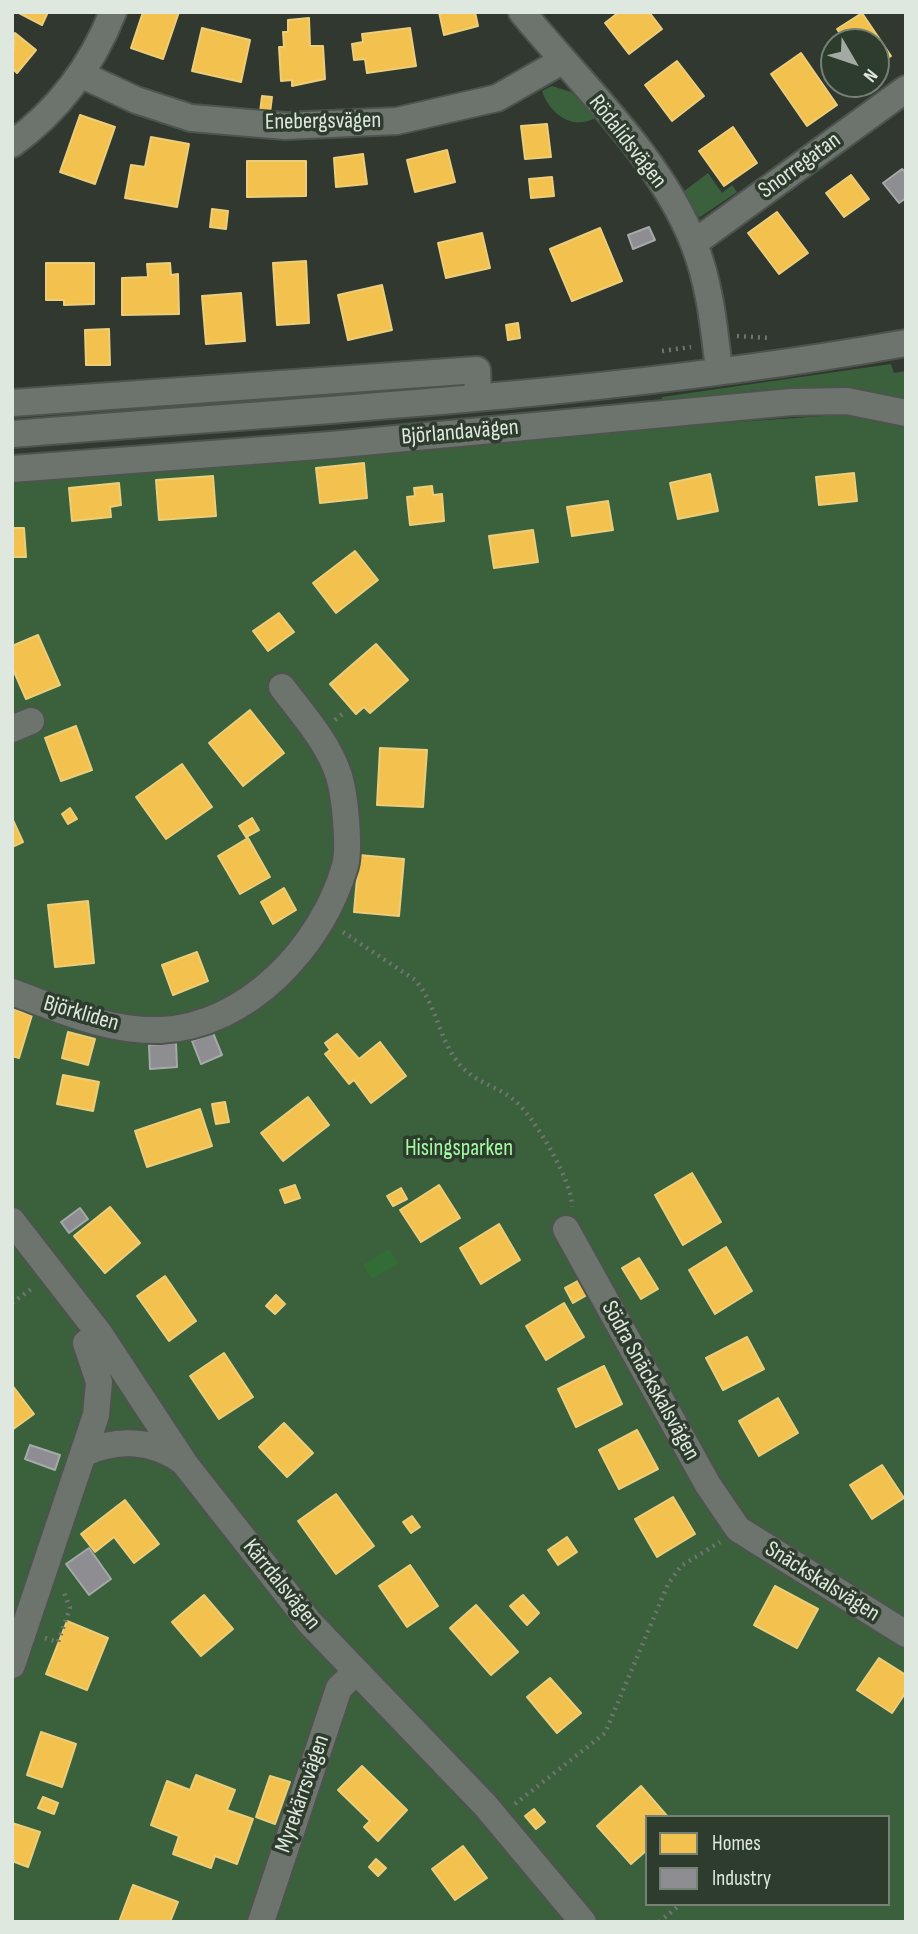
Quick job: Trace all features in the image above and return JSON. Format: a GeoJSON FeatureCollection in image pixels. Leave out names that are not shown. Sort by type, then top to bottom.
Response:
{"type":"FeatureCollection","features":[{"type":"Feature","properties":{"kind":"street"},"geometry":{"type":"LineString","coordinates":[[12,144],[54,106],[82,75],[101,43],[113,12]]}},
{"type":"Feature","properties":{"kind":"street","name":"Rödalidsvägen"},"geometry":{"type":"LineString","coordinates":[[522,12],[646,160],[694,243],[705,279],[719,370]]}},
{"type":"Feature","properties":{"kind":"street","name":"Enebergsvägen"},"geometry":{"type":"LineString","coordinates":[[82,75],[136,100],[191,118],[285,126],[397,121],[497,98],[562,61]]}},
{"type":"Feature","properties":{"kind":"street","name":"Snorregatan"},"geometry":{"type":"LineString","coordinates":[[694,243],[906,89]]}},
{"type":"Feature","properties":{"kind":"street","name":"Björlandavägen"},"geometry":{"type":"LineString","coordinates":[[12,434],[478,396],[821,358],[906,343]]}},
{"type":"Feature","properties":{"kind":"street","name":"Björlandavägen"},"geometry":{"type":"LineString","coordinates":[[12,403],[477,370],[478,396]]}},
{"type":"Feature","properties":{"kind":"street","name":"Björlandavägen"},"geometry":{"type":"LineString","coordinates":[[12,469],[331,445],[792,402],[847,401],[906,413]]}},
{"type":"Feature","properties":{"kind":"street","name":"Björkliden"},"geometry":{"type":"LineString","coordinates":[[12,992],[86,1020],[160,1030],[199,1025],[263,983],[324,920],[346,864],[345,815],[340,778],[326,745],[282,687]]}},
{"type":"Feature","properties":{"kind":"street","name":"Kärrdalsvägen"},"geometry":{"type":"LineString","coordinates":[[12,1221],[99,1333],[185,1464],[310,1623],[498,1821],[583,1922]]}},
{"type":"Feature","properties":{"kind":"street","name":"Södra Snäckskalsvägen"},"geometry":{"type":"LineString","coordinates":[[566,1229],[708,1485],[738,1529]]}},
{"type":"Feature","properties":{"kind":"street"},"geometry":{"type":"LineString","coordinates":[[12,1665],[96,1415],[99,1382],[86,1343],[99,1333]]}},
{"type":"Feature","properties":{"kind":"street"},"geometry":{"type":"LineString","coordinates":[[85,1453],[118,1443],[146,1444],[171,1453],[185,1464]]}},
{"type":"Feature","properties":{"kind":"street","name":"Snäckskalsvägen"},"geometry":{"type":"LineString","coordinates":[[738,1529],[906,1634]]}},
{"type":"Feature","properties":{"kind":"street","name":"Myrekärrsvägen"},"geometry":{"type":"LineString","coordinates":[[261,1922],[339,1688],[356,1672]]}},
{"type":"Feature","properties":{"kind":"path"},"geometry":{"type":"LineString","coordinates":[[650,353],[716,341]]}},
{"type":"Feature","properties":{"kind":"path"},"geometry":{"type":"LineString","coordinates":[[324,920],[415,980],[424,991],[449,1048],[460,1065],[482,1084],[515,1100],[569,1184],[573,1204],[566,1229]]}},
{"type":"Feature","properties":{"kind":"path"},"geometry":{"type":"LineString","coordinates":[[498,1821],[605,1733],[668,1584],[681,1566],[738,1529]]}},
{"type":"Feature","properties":{"kind":"path"},"geometry":{"type":"LineString","coordinates":[[659,1922],[679,1906]]}},
{"type":"Feature","properties":{"kind":"green space"},"geometry":{"type":"Polygon","coordinates":[[[552,86],[571,92],[597,117],[579,122],[563,118],[550,106],[542,91],[552,86]]]}},
{"type":"Feature","properties":{"kind":"green space"},"geometry":{"type":"Polygon","coordinates":[[[708,173],[722,193],[732,185],[737,192],[700,217],[691,212],[683,192],[708,173]]]}},
{"type":"Feature","properties":{"kind":"green space","name":"Hisingsparken"},"geometry":{"type":"Polygon","coordinates":[[[891,364],[894,373],[906,371],[906,1922],[12,1922],[12,482],[608,431],[823,416],[888,397],[833,388],[804,388],[746,391],[661,401],[662,397],[891,364]]]}},
{"type":"Feature","properties":{"kind":"shaded area"},"geometry":{"type":"Polygon","coordinates":[[[389,1249],[398,1263],[372,1279],[363,1265],[389,1249]]]}},
{"type":"Feature","properties":{"kind":"building: Homes"},"geometry":{"type":"Polygon","coordinates":[[[17,12],[48,12],[42,25],[17,12]]]}},
{"type":"Feature","properties":{"kind":"building: Homes"},"geometry":{"type":"Polygon","coordinates":[[[143,12],[179,12],[163,59],[131,48],[143,12]]]}},
{"type":"Feature","properties":{"kind":"building: Homes"},"geometry":{"type":"Polygon","coordinates":[[[439,12],[475,12],[478,26],[444,35],[439,12]]]}},
{"type":"Feature","properties":{"kind":"building: Homes"},"geometry":{"type":"Polygon","coordinates":[[[619,12],[649,12],[662,29],[629,54],[605,23],[619,12]]]}},
{"type":"Feature","properties":{"kind":"building: Homes"},"geometry":{"type":"Polygon","coordinates":[[[862,13],[872,28],[839,28],[862,13]]]}},
{"type":"Feature","properties":{"kind":"building: Homes"},"geometry":{"type":"Polygon","coordinates":[[[309,18],[310,46],[323,46],[325,79],[292,86],[292,80],[281,81],[279,47],[284,47],[283,32],[288,32],[288,20],[309,18]]]}},
{"type":"Feature","properties":{"kind":"building: Homes"},"geometry":{"type":"Polygon","coordinates":[[[202,28],[250,40],[241,82],[192,71],[202,28]]]}},
{"type":"Feature","properties":{"kind":"building: Homes"},"geometry":{"type":"Polygon","coordinates":[[[410,28],[416,66],[367,73],[365,59],[354,60],[352,44],[363,42],[362,34],[410,28]]]}},
{"type":"Feature","properties":{"kind":"building: Homes"},"geometry":{"type":"Polygon","coordinates":[[[15,33],[36,50],[17,73],[12,68],[15,33]]]}},
{"type":"Feature","properties":{"kind":"building: Homes"},"geometry":{"type":"Polygon","coordinates":[[[801,53],[820,80],[820,98],[832,98],[837,105],[807,126],[771,74],[801,53]]]}},
{"type":"Feature","properties":{"kind":"building: Homes"},"geometry":{"type":"Polygon","coordinates":[[[677,61],[704,96],[672,121],[645,85],[677,61]]]}},
{"type":"Feature","properties":{"kind":"building: Homes"},"geometry":{"type":"Polygon","coordinates":[[[262,96],[272,97],[270,113],[260,112],[262,96]]]}},
{"type":"Feature","properties":{"kind":"building: Homes"},"geometry":{"type":"Polygon","coordinates":[[[80,115],[115,127],[95,184],[60,172],[80,115]]]}},
{"type":"Feature","properties":{"kind":"building: Homes"},"geometry":{"type":"Polygon","coordinates":[[[547,124],[551,157],[525,159],[521,126],[547,124]]]}},
{"type":"Feature","properties":{"kind":"building: Homes"},"geometry":{"type":"Polygon","coordinates":[[[733,127],[757,163],[724,186],[699,151],[733,127]]]}},
{"type":"Feature","properties":{"kind":"building: Homes"},"geometry":{"type":"Polygon","coordinates":[[[151,137],[189,144],[177,207],[125,198],[131,165],[145,167],[151,137]]]}},
{"type":"Feature","properties":{"kind":"building: Homes"},"geometry":{"type":"Polygon","coordinates":[[[447,150],[455,182],[415,192],[407,160],[447,150]]]}},
{"type":"Feature","properties":{"kind":"building: Homes"},"geometry":{"type":"Polygon","coordinates":[[[363,154],[367,184],[336,187],[334,158],[363,154]]]}},
{"type":"Feature","properties":{"kind":"building: Homes"},"geometry":{"type":"Polygon","coordinates":[[[247,161],[306,161],[306,196],[247,197],[247,161]]]}},
{"type":"Feature","properties":{"kind":"building: Homes"},"geometry":{"type":"Polygon","coordinates":[[[851,175],[869,199],[844,217],[826,193],[851,175]]]}},
{"type":"Feature","properties":{"kind":"building: Homes"},"geometry":{"type":"Polygon","coordinates":[[[552,177],[554,196],[531,198],[529,179],[552,177]]]}},
{"type":"Feature","properties":{"kind":"building: Homes"},"geometry":{"type":"Polygon","coordinates":[[[212,209],[228,211],[226,229],[210,227],[212,209]]]}},
{"type":"Feature","properties":{"kind":"building: Homes"},"geometry":{"type":"Polygon","coordinates":[[[777,212],[808,253],[779,274],[748,233],[777,212]]]}},
{"type":"Feature","properties":{"kind":"building: Homes"},"geometry":{"type":"Polygon","coordinates":[[[600,228],[622,281],[572,301],[550,249],[600,228]]]}},
{"type":"Feature","properties":{"kind":"building: Homes"},"geometry":{"type":"Polygon","coordinates":[[[482,233],[490,268],[446,278],[438,243],[482,233]]]}},
{"type":"Feature","properties":{"kind":"building: Homes"},"geometry":{"type":"Polygon","coordinates":[[[306,261],[309,323],[277,325],[273,263],[306,261]]]}},
{"type":"Feature","properties":{"kind":"building: Homes"},"geometry":{"type":"Polygon","coordinates":[[[46,263],[94,263],[94,304],[64,305],[64,300],[46,300],[46,263]]]}},
{"type":"Feature","properties":{"kind":"building: Homes"},"geometry":{"type":"Polygon","coordinates":[[[170,263],[171,275],[178,274],[179,314],[122,315],[122,278],[148,277],[147,264],[170,263]]]}},
{"type":"Feature","properties":{"kind":"building: Homes"},"geometry":{"type":"Polygon","coordinates":[[[382,285],[392,330],[348,340],[338,295],[382,285]]]}},
{"type":"Feature","properties":{"kind":"building: Homes"},"geometry":{"type":"Polygon","coordinates":[[[241,293],[245,341],[206,344],[202,296],[241,293]]]}},
{"type":"Feature","properties":{"kind":"building: Homes"},"geometry":{"type":"Polygon","coordinates":[[[518,323],[520,338],[508,340],[506,325],[518,323]]]}},
{"type":"Feature","properties":{"kind":"building: Homes"},"geometry":{"type":"Polygon","coordinates":[[[109,329],[110,365],[86,365],[85,330],[109,329]]]}},
{"type":"Feature","properties":{"kind":"building: Homes"},"geometry":{"type":"Polygon","coordinates":[[[364,463],[367,498],[320,503],[316,468],[364,463]]]}},
{"type":"Feature","properties":{"kind":"building: Homes"},"geometry":{"type":"Polygon","coordinates":[[[854,473],[857,501],[819,505],[816,477],[854,473]]]}},
{"type":"Feature","properties":{"kind":"building: Homes"},"geometry":{"type":"Polygon","coordinates":[[[710,474],[718,511],[678,519],[670,483],[710,474]]]}},
{"type":"Feature","properties":{"kind":"building: Homes"},"geometry":{"type":"Polygon","coordinates":[[[213,476],[216,516],[159,520],[156,480],[213,476]]]}},
{"type":"Feature","properties":{"kind":"building: Homes"},"geometry":{"type":"Polygon","coordinates":[[[119,483],[121,505],[110,507],[111,517],[72,521],[69,488],[119,483]]]}},
{"type":"Feature","properties":{"kind":"building: Homes"},"geometry":{"type":"Polygon","coordinates":[[[432,486],[433,495],[442,494],[444,521],[410,525],[407,497],[415,496],[414,488],[432,486]]]}},
{"type":"Feature","properties":{"kind":"building: Homes"},"geometry":{"type":"Polygon","coordinates":[[[608,501],[613,530],[572,536],[567,507],[608,501]]]}},
{"type":"Feature","properties":{"kind":"building: Homes"},"geometry":{"type":"Polygon","coordinates":[[[12,528],[24,528],[26,557],[12,557],[12,528]]]}},
{"type":"Feature","properties":{"kind":"building: Homes"},"geometry":{"type":"Polygon","coordinates":[[[533,530],[538,562],[494,568],[489,536],[533,530]]]}},
{"type":"Feature","properties":{"kind":"building: Homes"},"geometry":{"type":"Polygon","coordinates":[[[355,551],[378,580],[336,613],[313,583],[355,551]]]}},
{"type":"Feature","properties":{"kind":"building: Homes"},"geometry":{"type":"Polygon","coordinates":[[[279,613],[294,632],[268,651],[253,631],[279,613]]]}},
{"type":"Feature","properties":{"kind":"building: Homes"},"geometry":{"type":"Polygon","coordinates":[[[38,635],[60,685],[26,699],[12,667],[12,646],[38,635]]]}},
{"type":"Feature","properties":{"kind":"building: Homes"},"geometry":{"type":"Polygon","coordinates":[[[376,644],[408,680],[370,713],[364,707],[356,714],[330,684],[376,644]]]}},
{"type":"Feature","properties":{"kind":"building: Homes"},"geometry":{"type":"Polygon","coordinates":[[[250,710],[284,753],[243,786],[209,743],[250,710]]]}},
{"type":"Feature","properties":{"kind":"building: Homes"},"geometry":{"type":"Polygon","coordinates":[[[76,726],[92,770],[61,781],[45,738],[76,726]]]}},
{"type":"Feature","properties":{"kind":"building: Homes"},"geometry":{"type":"Polygon","coordinates":[[[380,748],[427,750],[423,807],[377,805],[380,748]]]}},
{"type":"Feature","properties":{"kind":"building: Homes"},"geometry":{"type":"Polygon","coordinates":[[[182,764],[212,807],[166,839],[136,797],[182,764]]]}},
{"type":"Feature","properties":{"kind":"building: Homes"},"geometry":{"type":"Polygon","coordinates":[[[70,808],[77,819],[68,824],[62,814],[70,808]]]}},
{"type":"Feature","properties":{"kind":"building: Homes"},"geometry":{"type":"Polygon","coordinates":[[[12,818],[23,842],[12,847],[12,818]]]}},
{"type":"Feature","properties":{"kind":"building: Homes"},"geometry":{"type":"Polygon","coordinates":[[[252,818],[259,830],[246,837],[239,826],[252,818]]]}},
{"type":"Feature","properties":{"kind":"building: Homes"},"geometry":{"type":"Polygon","coordinates":[[[248,838],[270,877],[240,894],[218,856],[248,838]]]}},
{"type":"Feature","properties":{"kind":"building: Homes"},"geometry":{"type":"Polygon","coordinates":[[[359,855],[404,859],[399,916],[354,912],[359,855]]]}},
{"type":"Feature","properties":{"kind":"building: Homes"},"geometry":{"type":"Polygon","coordinates":[[[284,888],[296,910],[273,924],[261,902],[284,888]]]}},
{"type":"Feature","properties":{"kind":"building: Homes"},"geometry":{"type":"Polygon","coordinates":[[[88,901],[94,963],[55,967],[48,905],[88,901]]]}},
{"type":"Feature","properties":{"kind":"building: Homes"},"geometry":{"type":"Polygon","coordinates":[[[197,952],[208,981],[173,995],[162,965],[197,952]]]}},
{"type":"Feature","properties":{"kind":"building: Homes"},"geometry":{"type":"Polygon","coordinates":[[[12,1009],[32,1015],[19,1058],[12,1056],[12,1009]]]}},
{"type":"Feature","properties":{"kind":"building: Homes"},"geometry":{"type":"Polygon","coordinates":[[[68,1032],[95,1039],[88,1065],[62,1058],[68,1032]]]}},
{"type":"Feature","properties":{"kind":"building: Homes"},"geometry":{"type":"Polygon","coordinates":[[[337,1034],[359,1059],[380,1042],[406,1076],[371,1103],[354,1080],[349,1084],[325,1054],[330,1050],[325,1043],[337,1034]]]}},
{"type":"Feature","properties":{"kind":"building: Homes"},"geometry":{"type":"Polygon","coordinates":[[[63,1075],[99,1082],[93,1111],[57,1104],[63,1075]]]}},
{"type":"Feature","properties":{"kind":"building: Homes"},"geometry":{"type":"Polygon","coordinates":[[[308,1097],[329,1125],[283,1161],[261,1133],[308,1097]]]}},
{"type":"Feature","properties":{"kind":"building: Homes"},"geometry":{"type":"Polygon","coordinates":[[[225,1102],[229,1122],[216,1124],[212,1104],[225,1102]]]}},
{"type":"Feature","properties":{"kind":"building: Homes"},"geometry":{"type":"Polygon","coordinates":[[[200,1109],[212,1146],[147,1167],[135,1131],[200,1109]]]}},
{"type":"Feature","properties":{"kind":"building: Homes"},"geometry":{"type":"Polygon","coordinates":[[[692,1173],[721,1222],[683,1245],[655,1195],[692,1173]]]}},
{"type":"Feature","properties":{"kind":"building: Homes"},"geometry":{"type":"Polygon","coordinates":[[[295,1185],[300,1198],[285,1203],[280,1190],[295,1185]]]}},
{"type":"Feature","properties":{"kind":"building: Homes"},"geometry":{"type":"Polygon","coordinates":[[[439,1185],[460,1218],[421,1242],[400,1210],[439,1185]]]}},
{"type":"Feature","properties":{"kind":"building: Homes"},"geometry":{"type":"Polygon","coordinates":[[[401,1188],[407,1199],[393,1206],[387,1196],[401,1188]]]}},
{"type":"Feature","properties":{"kind":"building: Homes"},"geometry":{"type":"Polygon","coordinates":[[[110,1207],[140,1243],[105,1273],[74,1236],[110,1207]]]}},
{"type":"Feature","properties":{"kind":"building: Homes"},"geometry":{"type":"Polygon","coordinates":[[[499,1224],[520,1260],[481,1284],[460,1248],[499,1224]]]}},
{"type":"Feature","properties":{"kind":"building: Homes"},"geometry":{"type":"Polygon","coordinates":[[[726,1247],[752,1291],[715,1314],[689,1270],[726,1247]]]}},
{"type":"Feature","properties":{"kind":"building: Homes"},"geometry":{"type":"Polygon","coordinates":[[[639,1258],[658,1289],[641,1299],[622,1268],[639,1258]]]}},
{"type":"Feature","properties":{"kind":"building: Homes"},"geometry":{"type":"Polygon","coordinates":[[[165,1276],[196,1321],[169,1341],[137,1296],[165,1276]]]}},
{"type":"Feature","properties":{"kind":"building: Homes"},"geometry":{"type":"Polygon","coordinates":[[[578,1281],[587,1295],[573,1303],[565,1288],[578,1281]]]}},
{"type":"Feature","properties":{"kind":"building: Homes"},"geometry":{"type":"Polygon","coordinates":[[[276,1295],[285,1304],[275,1314],[266,1306],[276,1295]]]}},
{"type":"Feature","properties":{"kind":"building: Homes"},"geometry":{"type":"Polygon","coordinates":[[[564,1303],[584,1337],[546,1360],[526,1326],[564,1303]]]}},
{"type":"Feature","properties":{"kind":"building: Homes"},"geometry":{"type":"Polygon","coordinates":[[[747,1337],[764,1369],[723,1390],[706,1358],[747,1337]]]}},
{"type":"Feature","properties":{"kind":"building: Homes"},"geometry":{"type":"Polygon","coordinates":[[[224,1353],[253,1397],[219,1419],[190,1376],[224,1353]]]}},
{"type":"Feature","properties":{"kind":"building: Homes"},"geometry":{"type":"Polygon","coordinates":[[[604,1366],[622,1404],[576,1427],[558,1389],[604,1366]]]}},
{"type":"Feature","properties":{"kind":"building: Homes"},"geometry":{"type":"Polygon","coordinates":[[[12,1385],[34,1414],[12,1430],[12,1385]]]}},
{"type":"Feature","properties":{"kind":"building: Homes"},"geometry":{"type":"Polygon","coordinates":[[[778,1398],[798,1433],[759,1456],[739,1421],[778,1398]]]}},
{"type":"Feature","properties":{"kind":"building: Homes"},"geometry":{"type":"Polygon","coordinates":[[[284,1423],[313,1453],[287,1477],[259,1447],[284,1423]]]}},
{"type":"Feature","properties":{"kind":"building: Homes"},"geometry":{"type":"Polygon","coordinates":[[[637,1430],[658,1469],[619,1489],[599,1450],[637,1430]]]}},
{"type":"Feature","properties":{"kind":"building: Homes"},"geometry":{"type":"Polygon","coordinates":[[[882,1465],[904,1498],[872,1519],[850,1485],[882,1465]]]}},
{"type":"Feature","properties":{"kind":"building: Homes"},"geometry":{"type":"Polygon","coordinates":[[[336,1494],[374,1546],[336,1574],[298,1521],[336,1494]]]}},
{"type":"Feature","properties":{"kind":"building: Homes"},"geometry":{"type":"Polygon","coordinates":[[[673,1497],[695,1534],[657,1557],[635,1519],[673,1497]]]}},
{"type":"Feature","properties":{"kind":"building: Homes"},"geometry":{"type":"Polygon","coordinates":[[[125,1500],[159,1544],[134,1563],[114,1537],[95,1552],[81,1534],[125,1500]]]}},
{"type":"Feature","properties":{"kind":"building: Homes"},"geometry":{"type":"Polygon","coordinates":[[[412,1516],[420,1527],[411,1533],[403,1522],[412,1516]]]}},
{"type":"Feature","properties":{"kind":"building: Homes"},"geometry":{"type":"Polygon","coordinates":[[[567,1537],[577,1552],[558,1565],[548,1550],[567,1537]]]}},
{"type":"Feature","properties":{"kind":"building: Homes"},"geometry":{"type":"Polygon","coordinates":[[[410,1565],[438,1606],[407,1627],[379,1586],[410,1565]]]}},
{"type":"Feature","properties":{"kind":"building: Homes"},"geometry":{"type":"Polygon","coordinates":[[[775,1586],[818,1609],[797,1648],[754,1625],[775,1586]]]}},
{"type":"Feature","properties":{"kind":"building: Homes"},"geometry":{"type":"Polygon","coordinates":[[[204,1595],[233,1629],[201,1656],[172,1622],[204,1595]]]}},
{"type":"Feature","properties":{"kind":"building: Homes"},"geometry":{"type":"Polygon","coordinates":[[[523,1595],[539,1613],[527,1625],[510,1606],[523,1595]]]}},
{"type":"Feature","properties":{"kind":"building: Homes"},"geometry":{"type":"Polygon","coordinates":[[[476,1605],[518,1652],[491,1675],[450,1628],[476,1605]]]}},
{"type":"Feature","properties":{"kind":"building: Homes"},"geometry":{"type":"Polygon","coordinates":[[[67,1621],[108,1638],[87,1690],[46,1674],[67,1621]]]}},
{"type":"Feature","properties":{"kind":"building: Homes"},"geometry":{"type":"Polygon","coordinates":[[[879,1658],[906,1675],[906,1692],[892,1713],[857,1690],[879,1658]]]}},
{"type":"Feature","properties":{"kind":"building: Homes"},"geometry":{"type":"Polygon","coordinates":[[[550,1678],[581,1713],[557,1733],[527,1697],[550,1678]]]}},
{"type":"Feature","properties":{"kind":"building: Homes"},"geometry":{"type":"Polygon","coordinates":[[[41,1732],[76,1744],[62,1787],[27,1775],[41,1732]]]}},
{"type":"Feature","properties":{"kind":"building: Homes"},"geometry":{"type":"Polygon","coordinates":[[[362,1766],[407,1810],[378,1841],[364,1827],[370,1821],[338,1790],[362,1766]]]}},
{"type":"Feature","properties":{"kind":"building: Homes"},"geometry":{"type":"Polygon","coordinates":[[[196,1775],[235,1790],[227,1810],[253,1819],[237,1864],[215,1856],[211,1868],[173,1854],[179,1836],[151,1825],[167,1781],[190,1790],[196,1775]]]}},
{"type":"Feature","properties":{"kind":"building: Homes"},"geometry":{"type":"Polygon","coordinates":[[[270,1776],[290,1782],[275,1824],[256,1817],[270,1776]]]}},
{"type":"Feature","properties":{"kind":"building: Homes"},"geometry":{"type":"Polygon","coordinates":[[[641,1786],[666,1815],[645,1815],[645,1852],[631,1864],[597,1826],[641,1786]]]}},
{"type":"Feature","properties":{"kind":"building: Homes"},"geometry":{"type":"Polygon","coordinates":[[[43,1797],[58,1803],[54,1814],[38,1808],[43,1797]]]}},
{"type":"Feature","properties":{"kind":"building: Homes"},"geometry":{"type":"Polygon","coordinates":[[[534,1809],[545,1822],[536,1829],[525,1816],[534,1809]]]}},
{"type":"Feature","properties":{"kind":"building: Homes"},"geometry":{"type":"Polygon","coordinates":[[[12,1823],[40,1832],[28,1867],[12,1861],[12,1823]]]}},
{"type":"Feature","properties":{"kind":"building: Homes"},"geometry":{"type":"Polygon","coordinates":[[[463,1846],[487,1878],[455,1900],[432,1869],[463,1846]]]}},
{"type":"Feature","properties":{"kind":"building: Homes"},"geometry":{"type":"Polygon","coordinates":[[[376,1859],[386,1868],[378,1876],[369,1867],[376,1859]]]}},
{"type":"Feature","properties":{"kind":"building: Homes"},"geometry":{"type":"Polygon","coordinates":[[[133,1885],[178,1902],[170,1922],[119,1922],[133,1885]]]}},
{"type":"Feature","properties":{"kind":"building: Industry"},"geometry":{"type":"Polygon","coordinates":[[[902,169],[906,173],[906,198],[899,203],[883,183],[902,169]]]}},
{"type":"Feature","properties":{"kind":"building: Industry"},"geometry":{"type":"Polygon","coordinates":[[[649,227],[655,240],[633,249],[628,235],[649,227]]]}},
{"type":"Feature","properties":{"kind":"building: Industry"},"geometry":{"type":"Polygon","coordinates":[[[213,1033],[222,1055],[201,1064],[192,1041],[213,1033]]]}},
{"type":"Feature","properties":{"kind":"building: Industry"},"geometry":{"type":"Polygon","coordinates":[[[176,1043],[177,1067],[150,1069],[149,1045],[176,1043]]]}},
{"type":"Feature","properties":{"kind":"building: Industry"},"geometry":{"type":"Polygon","coordinates":[[[80,1208],[88,1219],[69,1233],[61,1222],[80,1208]]]}},
{"type":"Feature","properties":{"kind":"building: Industry"},"geometry":{"type":"Polygon","coordinates":[[[30,1445],[60,1455],[55,1470],[25,1459],[30,1445]]]}},
{"type":"Feature","properties":{"kind":"building: Industry"},"geometry":{"type":"Polygon","coordinates":[[[89,1548],[111,1579],[89,1595],[66,1564],[89,1548]]]}}]}
